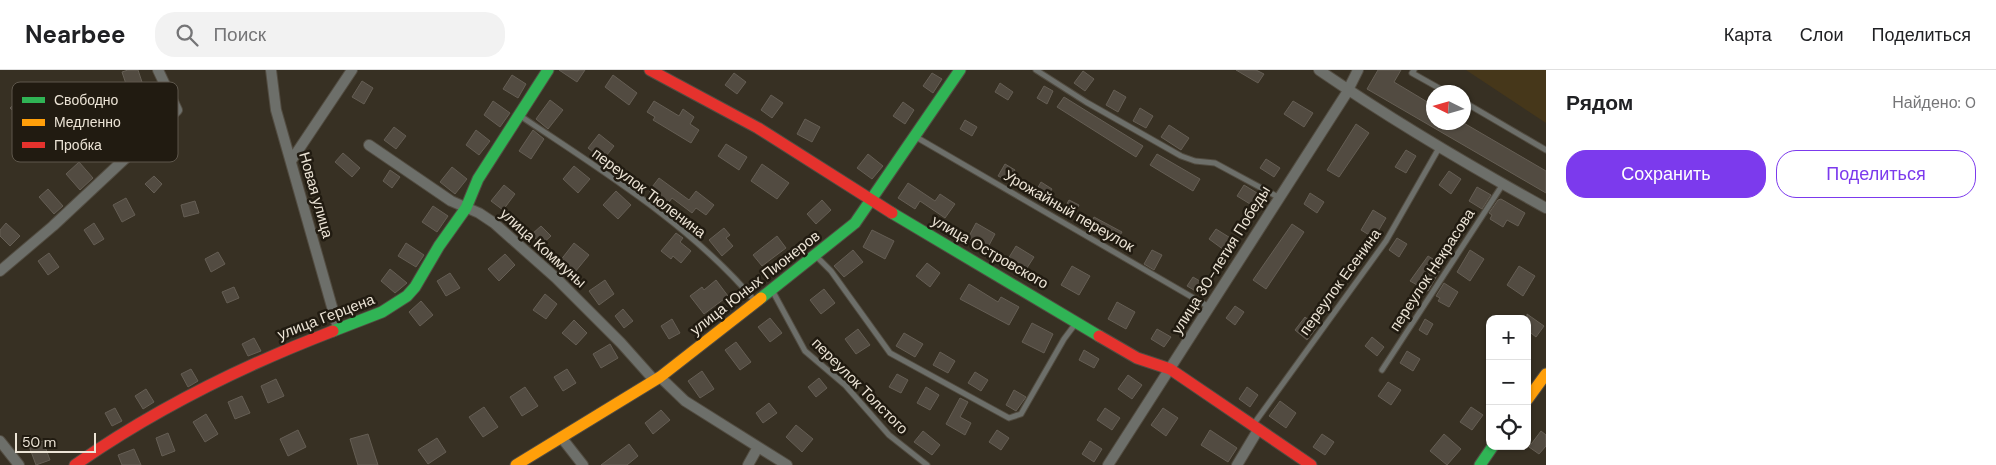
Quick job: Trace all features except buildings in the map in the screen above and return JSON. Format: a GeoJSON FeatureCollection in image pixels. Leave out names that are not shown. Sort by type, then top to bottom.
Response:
{"type":"FeatureCollection","features":[{"type":"Feature","properties":{"kind":"street"},"geometry":{"type":"LineString","coordinates":[[158,70],[164,82]]}},
{"type":"Feature","properties":{"kind":"street","name":"Новая улица"},"geometry":{"type":"LineString","coordinates":[[270,70],[276,110],[338,328]]}},
{"type":"Feature","properties":{"kind":"street"},"geometry":{"type":"LineString","coordinates":[[291,161],[352,70]]}},
{"type":"Feature","properties":{"kind":"street","name":"улица Герцена"},"geometry":{"type":"LineString","coordinates":[[75,465],[116,436],[150,416],[283,350],[382,312],[407,296],[415,287],[439,246],[466,208],[478,179],[548,70]]}},
{"type":"Feature","properties":{"kind":"street","name":"улица Островского"},"geometry":{"type":"LineString","coordinates":[[650,70],[758,128],[861,190],[872,201],[1137,358],[1170,369],[1310,465]]}},
{"type":"Feature","properties":{"kind":"street"},"geometry":{"type":"LineString","coordinates":[[1319,70],[1347,91],[1439,148],[1546,208]]}},
{"type":"Feature","properties":{"kind":"street","name":"улица 30-летия Победы"},"geometry":{"type":"LineString","coordinates":[[1108,465],[1347,91],[1358,70]]}},
{"type":"Feature","properties":{"kind":"street","name":"улица Юных Пионеров"},"geometry":{"type":"LineString","coordinates":[[516,465],[657,379],[855,223],[915,137],[955,72]]}},
{"type":"Feature","properties":{"kind":"street","name":"улица Коммуны"},"geometry":{"type":"LineString","coordinates":[[369,145],[451,201],[489,220],[556,278],[657,379],[685,402],[786,465]]}},
{"type":"Feature","properties":{"kind":"street"},"geometry":{"type":"LineString","coordinates":[[0,271],[53,226],[121,162]]}},
{"type":"Feature","properties":{"kind":"street"},"geometry":{"type":"LineString","coordinates":[[1531,395],[1546,374]]}},
{"type":"Feature","properties":{"kind":"street"},"geometry":{"type":"LineString","coordinates":[[1237,465],[1255,428]]}},
{"type":"Feature","properties":{"kind":"street"},"geometry":{"type":"LineString","coordinates":[[562,437],[583,465]]}},
{"type":"Feature","properties":{"kind":"street"},"geometry":{"type":"LineString","coordinates":[[0,441],[19,465]]}},
{"type":"Feature","properties":{"kind":"street"},"geometry":{"type":"LineString","coordinates":[[748,465],[758,447]]}},
{"type":"Feature","properties":{"kind":"street"},"geometry":{"type":"LineString","coordinates":[[1480,465],[1490,450]]}},
{"type":"Feature","properties":{"kind":"lane"},"geometry":{"type":"LineString","coordinates":[[1036,70],[1086,102],[1181,156],[1195,161],[1215,163],[1278,197]]}},
{"type":"Feature","properties":{"kind":"lane"},"geometry":{"type":"LineString","coordinates":[[1414,70],[1412,73],[1433,85]]}},
{"type":"Feature","properties":{"kind":"lane"},"geometry":{"type":"LineString","coordinates":[[1471,106],[1546,150]]}},
{"type":"Feature","properties":{"kind":"lane","name":"переулок Тюленина"},"geometry":{"type":"LineString","coordinates":[[519,115],[626,187],[663,216],[723,266],[755,302]]}},
{"type":"Feature","properties":{"kind":"lane","name":"Урожайный переулок"},"geometry":{"type":"LineString","coordinates":[[915,137],[1209,307]]}},
{"type":"Feature","properties":{"kind":"lane","name":"переулок Есенина"},"geometry":{"type":"LineString","coordinates":[[1255,428],[1386,240],[1439,148]]}},
{"type":"Feature","properties":{"kind":"lane","name":"переулок Некрасова"},"geometry":{"type":"LineString","coordinates":[[1382,370],[1503,184]]}},
{"type":"Feature","properties":{"kind":"lane"},"geometry":{"type":"LineString","coordinates":[[815,255],[831,271],[890,353],[1009,418],[1021,414],[1064,339],[1077,321]]}},
{"type":"Feature","properties":{"kind":"lane","name":"переулок Толстого"},"geometry":{"type":"LineString","coordinates":[[771,289],[805,351],[846,385],[889,435],[927,465]]}},
{"type":"Feature","properties":{"kind":"shaded area"},"geometry":{"type":"Polygon","coordinates":[[[1466,70],[1546,70],[1546,123],[1466,70]]]}},
{"type":"Feature","properties":{"kind":"traffic: fast"},"geometry":{"type":"LineString","coordinates":[[333,331],[382,312],[407,296],[415,287],[439,246],[466,208],[478,179],[548,70]]}},
{"type":"Feature","properties":{"kind":"traffic: fast"},"geometry":{"type":"LineString","coordinates":[[761,298],[855,223],[960,70]]}},
{"type":"Feature","properties":{"kind":"traffic: fast"},"geometry":{"type":"LineString","coordinates":[[892,213],[1099,336]]}},
{"type":"Feature","properties":{"kind":"traffic: fast"},"geometry":{"type":"LineString","coordinates":[[1480,465],[1490,450]]}},
{"type":"Feature","properties":{"kind":"traffic: slow"},"geometry":{"type":"LineString","coordinates":[[516,465],[660,377],[761,298]]}},
{"type":"Feature","properties":{"kind":"traffic: slow"},"geometry":{"type":"LineString","coordinates":[[1531,395],[1546,374]]}},
{"type":"Feature","properties":{"kind":"traffic: jam"},"geometry":{"type":"LineString","coordinates":[[650,70],[758,128],[892,213]]}},
{"type":"Feature","properties":{"kind":"traffic: jam"},"geometry":{"type":"LineString","coordinates":[[75,465],[136,425],[200,390],[232,374],[333,331]]}},
{"type":"Feature","properties":{"kind":"traffic: jam"},"geometry":{"type":"LineString","coordinates":[[1099,336],[1137,358],[1170,369],[1311,465]]}}]}
